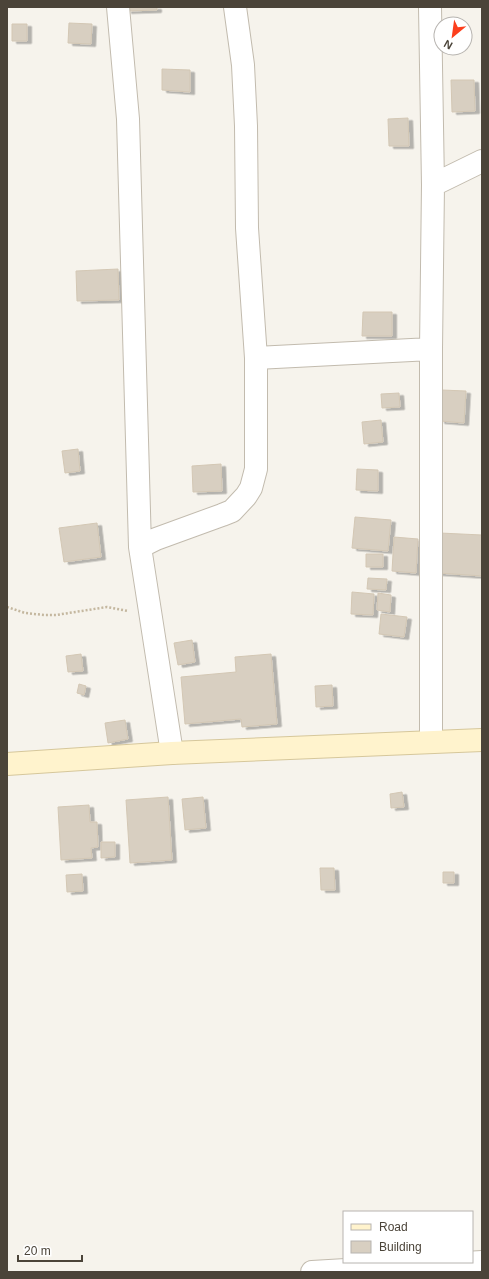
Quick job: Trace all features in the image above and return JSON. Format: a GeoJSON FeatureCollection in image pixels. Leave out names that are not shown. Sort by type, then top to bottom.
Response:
{"type":"FeatureCollection","features":[{"type":"Feature","properties":{"kind":"street"},"geometry":{"type":"LineString","coordinates":[[118,7],[128,119],[140,547],[172,753]]}},
{"type":"Feature","properties":{"kind":"street"},"geometry":{"type":"LineString","coordinates":[[140,547],[156,539],[232,510],[246,496],[256,469],[256,358],[247,228],[246,126],[243,64],[235,7]]}},
{"type":"Feature","properties":{"kind":"street"},"geometry":{"type":"LineString","coordinates":[[430,7],[433,185],[431,349],[431,742]]}},
{"type":"Feature","properties":{"kind":"street"},"geometry":{"type":"LineString","coordinates":[[433,185],[482,161]]}},
{"type":"Feature","properties":{"kind":"street"},"geometry":{"type":"LineString","coordinates":[[256,358],[431,349]]}},
{"type":"Feature","properties":{"kind":"street"},"geometry":{"type":"LineString","coordinates":[[7,764],[172,753],[482,740]]}},
{"type":"Feature","properties":{"kind":"street"},"geometry":{"type":"LineString","coordinates":[[312,1272],[465,1263]]}},
{"type":"Feature","properties":{"kind":"path"},"geometry":{"type":"LineString","coordinates":[[7,607],[25,613],[56,615],[107,607],[150,616]]}},
{"type":"Feature","properties":{"kind":"building"},"geometry":{"type":"Polygon","coordinates":[[[127,7],[157,7],[157,10],[127,11],[127,7]]]}},
{"type":"Feature","properties":{"kind":"building"},"geometry":{"type":"Polygon","coordinates":[[[69,23],[92,24],[91,44],[68,43],[69,23]]]}},
{"type":"Feature","properties":{"kind":"building"},"geometry":{"type":"Polygon","coordinates":[[[12,24],[27,24],[27,41],[12,41],[12,24]]]}},
{"type":"Feature","properties":{"kind":"building"},"geometry":{"type":"Polygon","coordinates":[[[162,69],[190,70],[190,92],[162,90],[162,69]]]}},
{"type":"Feature","properties":{"kind":"building"},"geometry":{"type":"Polygon","coordinates":[[[451,80],[474,80],[475,111],[452,112],[451,80]]]}},
{"type":"Feature","properties":{"kind":"building"},"geometry":{"type":"Polygon","coordinates":[[[408,118],[409,146],[389,146],[388,119],[408,118]]]}},
{"type":"Feature","properties":{"kind":"building"},"geometry":{"type":"Polygon","coordinates":[[[118,269],[119,300],[77,301],[76,271],[118,269]]]}},
{"type":"Feature","properties":{"kind":"building"},"geometry":{"type":"Polygon","coordinates":[[[363,312],[392,312],[392,336],[362,336],[363,312]]]}},
{"type":"Feature","properties":{"kind":"building"},"geometry":{"type":"Polygon","coordinates":[[[442,390],[466,391],[464,423],[440,421],[442,390]]]}},
{"type":"Feature","properties":{"kind":"building"},"geometry":{"type":"Polygon","coordinates":[[[399,393],[400,407],[382,408],[381,394],[399,393]]]}},
{"type":"Feature","properties":{"kind":"building"},"geometry":{"type":"Polygon","coordinates":[[[381,420],[383,442],[364,444],[362,422],[381,420]]]}},
{"type":"Feature","properties":{"kind":"building"},"geometry":{"type":"Polygon","coordinates":[[[78,449],[80,471],[65,473],[62,451],[78,449]]]}},
{"type":"Feature","properties":{"kind":"building"},"geometry":{"type":"Polygon","coordinates":[[[221,464],[222,491],[193,492],[192,466],[221,464]]]}},
{"type":"Feature","properties":{"kind":"building"},"geometry":{"type":"Polygon","coordinates":[[[357,469],[378,470],[378,491],[356,490],[357,469]]]}},
{"type":"Feature","properties":{"kind":"building"},"geometry":{"type":"Polygon","coordinates":[[[355,517],[391,520],[388,551],[352,548],[355,517]]]}},
{"type":"Feature","properties":{"kind":"building"},"geometry":{"type":"Polygon","coordinates":[[[97,523],[101,557],[64,562],[59,528],[97,523]]]}},
{"type":"Feature","properties":{"kind":"building"},"geometry":{"type":"Polygon","coordinates":[[[440,533],[482,535],[482,576],[438,573],[440,533]]]}},
{"type":"Feature","properties":{"kind":"building"},"geometry":{"type":"Polygon","coordinates":[[[394,537],[418,539],[416,573],[392,571],[394,537]]]}},
{"type":"Feature","properties":{"kind":"building"},"geometry":{"type":"Polygon","coordinates":[[[366,554],[383,554],[383,567],[366,567],[366,554]]]}},
{"type":"Feature","properties":{"kind":"building"},"geometry":{"type":"Polygon","coordinates":[[[368,578],[387,579],[386,590],[367,589],[368,578]]]}},
{"type":"Feature","properties":{"kind":"building"},"geometry":{"type":"Polygon","coordinates":[[[352,592],[374,594],[373,615],[351,614],[352,592]]]}},
{"type":"Feature","properties":{"kind":"building"},"geometry":{"type":"Polygon","coordinates":[[[378,593],[391,595],[390,612],[377,610],[378,593]]]}},
{"type":"Feature","properties":{"kind":"building"},"geometry":{"type":"Polygon","coordinates":[[[381,614],[407,617],[404,637],[379,634],[381,614]]]}},
{"type":"Feature","properties":{"kind":"building"},"geometry":{"type":"Polygon","coordinates":[[[192,640],[195,662],[178,665],[174,643],[192,640]]]}},
{"type":"Feature","properties":{"kind":"building"},"geometry":{"type":"Polygon","coordinates":[[[81,654],[83,671],[68,672],[66,656],[81,654]]]}},
{"type":"Feature","properties":{"kind":"building"},"geometry":{"type":"Polygon","coordinates":[[[271,654],[277,724],[242,727],[241,719],[185,724],[181,677],[236,672],[235,657],[271,654]]]}},
{"type":"Feature","properties":{"kind":"building"},"geometry":{"type":"Polygon","coordinates":[[[79,684],[86,686],[84,695],[77,693],[79,684]]]}},
{"type":"Feature","properties":{"kind":"building"},"geometry":{"type":"Polygon","coordinates":[[[332,685],[333,706],[316,707],[315,686],[332,685]]]}},
{"type":"Feature","properties":{"kind":"building"},"geometry":{"type":"Polygon","coordinates":[[[125,720],[128,739],[108,743],[105,723],[125,720]]]}},
{"type":"Feature","properties":{"kind":"building"},"geometry":{"type":"Polygon","coordinates":[[[402,792],[404,807],[391,808],[390,794],[402,792]]]}},
{"type":"Feature","properties":{"kind":"building"},"geometry":{"type":"Polygon","coordinates":[[[168,797],[172,860],[130,863],[126,800],[168,797]]]}},
{"type":"Feature","properties":{"kind":"building"},"geometry":{"type":"Polygon","coordinates":[[[203,797],[206,828],[185,830],[182,799],[203,797]]]}},
{"type":"Feature","properties":{"kind":"building"},"geometry":{"type":"Polygon","coordinates":[[[89,805],[90,822],[97,822],[98,847],[91,848],[92,858],[61,860],[58,807],[89,805]]]}},
{"type":"Feature","properties":{"kind":"building"},"geometry":{"type":"Polygon","coordinates":[[[101,842],[115,842],[115,857],[101,858],[101,842]]]}},
{"type":"Feature","properties":{"kind":"building"},"geometry":{"type":"Polygon","coordinates":[[[320,868],[334,868],[335,890],[321,890],[320,868]]]}},
{"type":"Feature","properties":{"kind":"building"},"geometry":{"type":"Polygon","coordinates":[[[443,872],[454,872],[454,883],[443,883],[443,872]]]}},
{"type":"Feature","properties":{"kind":"building"},"geometry":{"type":"Polygon","coordinates":[[[82,874],[83,891],[67,892],[66,875],[82,874]]]}}]}
